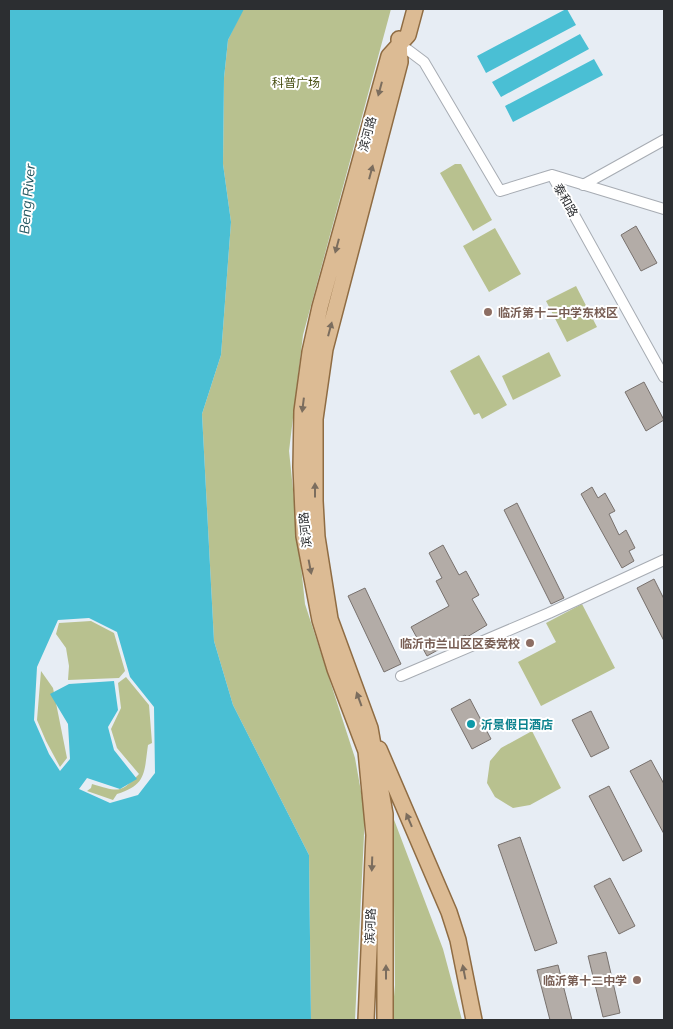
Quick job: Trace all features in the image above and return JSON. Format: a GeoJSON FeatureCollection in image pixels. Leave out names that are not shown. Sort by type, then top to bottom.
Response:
{"type":"FeatureCollection","features":[{"type":"Feature","properties":{"kind":"main road","name":"滨河路"},"geometry":{"type":"LineString","coordinates":[[385,1020],[386,821],[370,728],[330,619],[317,537],[315,419],[325,349],[400,62],[400,30],[406,9]]}},
{"type":"Feature","properties":{"kind":"main road","name":"滨河路"},"geometry":{"type":"LineString","coordinates":[[366,1020],[374,835],[366,751],[335,669],[320,620],[304,536],[301,467],[302,411],[310,352],[323,297],[389,56],[408,35],[415,9]]}},
{"type":"Feature","properties":{"kind":"main road"},"geometry":{"type":"LineString","coordinates":[[370,728],[449,912],[458,940],[474,1020]]}},
{"type":"Feature","properties":{"kind":"street","name":"泰和路"},"geometry":{"type":"LineString","coordinates":[[399,46],[424,62],[500,192],[552,176],[664,377]]}},
{"type":"Feature","properties":{"kind":"street"},"geometry":{"type":"LineString","coordinates":[[583,185],[664,140]]}},
{"type":"Feature","properties":{"kind":"street"},"geometry":{"type":"LineString","coordinates":[[552,176],[664,209]]}},
{"type":"Feature","properties":{"kind":"street"},"geometry":{"type":"LineString","coordinates":[[401,676],[549,613],[664,560]]}},
{"type":"Feature","properties":{"kind":"green space","name":"科普广场"},"geometry":{"type":"Polygon","coordinates":[[[243,9],[391,9],[303,335],[289,451],[305,604],[355,758],[365,814],[355,1020],[311,1020],[309,855],[233,705],[214,641],[202,414],[221,355],[231,222],[223,164],[224,78],[228,40],[243,9]]]}},
{"type":"Feature","properties":{"kind":"green space"},"geometry":{"type":"Polygon","coordinates":[[[455,164],[461,164],[492,220],[473,231],[440,173],[455,164]]]}},
{"type":"Feature","properties":{"kind":"green space"},"geometry":{"type":"Polygon","coordinates":[[[495,228],[521,274],[489,292],[463,246],[495,228]]]}},
{"type":"Feature","properties":{"kind":"green space"},"geometry":{"type":"Polygon","coordinates":[[[576,286],[597,327],[567,342],[546,301],[576,286]]]}},
{"type":"Feature","properties":{"kind":"green space"},"geometry":{"type":"Polygon","coordinates":[[[549,352],[561,376],[513,400],[502,376],[549,352]]]}},
{"type":"Feature","properties":{"kind":"green space"},"geometry":{"type":"Polygon","coordinates":[[[479,355],[507,405],[482,419],[479,413],[474,415],[450,371],[479,355]]]}},
{"type":"Feature","properties":{"kind":"green space"},"geometry":{"type":"Polygon","coordinates":[[[582,604],[615,668],[541,706],[518,662],[556,642],[546,623],[582,604]]]}},
{"type":"Feature","properties":{"kind":"green space"},"geometry":{"type":"Polygon","coordinates":[[[91,621],[114,633],[125,671],[119,678],[68,680],[69,666],[66,648],[56,634],[59,623],[91,621]]]}},
{"type":"Feature","properties":{"kind":"green space"},"geometry":{"type":"Polygon","coordinates":[[[41,671],[53,688],[67,758],[60,767],[37,720],[41,671]]]}},
{"type":"Feature","properties":{"kind":"green space"},"geometry":{"type":"Polygon","coordinates":[[[126,677],[149,705],[152,743],[148,745],[144,770],[139,782],[117,794],[113,800],[87,791],[91,788],[92,784],[118,790],[139,774],[117,748],[111,729],[121,708],[118,683],[126,677]]]}},
{"type":"Feature","properties":{"kind":"green space"},"geometry":{"type":"Polygon","coordinates":[[[532,731],[561,788],[530,805],[513,808],[495,797],[487,783],[490,761],[501,748],[532,731]]]}},
{"type":"Feature","properties":{"kind":"green space"},"geometry":{"type":"Polygon","coordinates":[[[393,817],[443,949],[462,1020],[392,1020],[395,985],[393,817]]]}},
{"type":"Feature","properties":{"kind":"water","name":"Beng River"},"geometry":{"type":"Polygon","coordinates":[[[9,9],[244,9],[228,40],[224,78],[223,164],[231,222],[221,355],[202,414],[214,641],[233,705],[309,855],[311,1020],[9,1020],[9,9]],[[89,618],[58,620],[37,667],[34,720],[49,754],[60,771],[70,759],[68,724],[50,694],[69,684],[114,681],[118,710],[108,727],[114,750],[137,779],[120,789],[87,778],[79,789],[110,803],[138,795],[155,773],[154,707],[130,677],[117,632],[89,618]]]}},
{"type":"Feature","properties":{"kind":"water"},"geometry":{"type":"Polygon","coordinates":[[[566,9],[576,25],[486,73],[477,56],[566,9]]]}},
{"type":"Feature","properties":{"kind":"water"},"geometry":{"type":"Polygon","coordinates":[[[580,34],[589,49],[501,97],[492,82],[580,34]]]}},
{"type":"Feature","properties":{"kind":"water"},"geometry":{"type":"Polygon","coordinates":[[[594,59],[603,75],[513,122],[505,106],[594,59]]]}},
{"type":"Feature","properties":{"kind":"building"},"geometry":{"type":"Polygon","coordinates":[[[636,226],[657,263],[641,271],[621,235],[636,226]]]}},
{"type":"Feature","properties":{"kind":"building"},"geometry":{"type":"Polygon","coordinates":[[[644,382],[664,420],[646,431],[625,392],[644,382]]]}},
{"type":"Feature","properties":{"kind":"building"},"geometry":{"type":"Polygon","coordinates":[[[592,487],[598,498],[605,493],[615,511],[609,514],[619,535],[626,530],[635,548],[629,551],[634,561],[622,568],[581,494],[592,487]]]}},
{"type":"Feature","properties":{"kind":"building"},"geometry":{"type":"Polygon","coordinates":[[[517,503],[564,598],[551,604],[504,510],[517,503]]]}},
{"type":"Feature","properties":{"kind":"building"},"geometry":{"type":"Polygon","coordinates":[[[443,545],[459,575],[466,571],[479,595],[472,599],[487,625],[427,656],[411,627],[449,606],[436,581],[442,578],[429,553],[443,545]]]}},
{"type":"Feature","properties":{"kind":"building"},"geometry":{"type":"Polygon","coordinates":[[[654,579],[664,599],[664,641],[637,588],[654,579]]]}},
{"type":"Feature","properties":{"kind":"building"},"geometry":{"type":"Polygon","coordinates":[[[365,588],[401,664],[384,672],[348,596],[365,588]]]}},
{"type":"Feature","properties":{"kind":"building","name":"沂景假日酒店"},"geometry":{"type":"Polygon","coordinates":[[[470,699],[491,739],[472,749],[451,709],[470,699]]]}},
{"type":"Feature","properties":{"kind":"building"},"geometry":{"type":"Polygon","coordinates":[[[591,711],[609,748],[591,757],[572,720],[591,711]]]}},
{"type":"Feature","properties":{"kind":"building"},"geometry":{"type":"Polygon","coordinates":[[[651,760],[664,784],[664,834],[630,771],[651,760]]]}},
{"type":"Feature","properties":{"kind":"building"},"geometry":{"type":"Polygon","coordinates":[[[609,786],[642,851],[623,861],[589,796],[609,786]]]}},
{"type":"Feature","properties":{"kind":"building"},"geometry":{"type":"Polygon","coordinates":[[[520,837],[557,943],[535,951],[498,845],[520,837]]]}},
{"type":"Feature","properties":{"kind":"building"},"geometry":{"type":"Polygon","coordinates":[[[610,878],[635,926],[619,934],[594,886],[610,878]]]}},
{"type":"Feature","properties":{"kind":"building"},"geometry":{"type":"Polygon","coordinates":[[[606,952],[620,1013],[603,1017],[588,956],[606,952]]]}},
{"type":"Feature","properties":{"kind":"building"},"geometry":{"type":"Polygon","coordinates":[[[558,965],[572,1020],[550,1020],[537,970],[558,965]]]}},
{"type":"Feature","properties":{"kind":"place","name":"临沂第十二中学东校区"},"geometry":{"type":"Point","coordinates":[488,312]}},
{"type":"Feature","properties":{"kind":"place","name":"临沂市兰山区区委党校"},"geometry":{"type":"Point","coordinates":[530,643]}},
{"type":"Feature","properties":{"kind":"place","name":"沂景假日酒店"},"geometry":{"type":"Point","coordinates":[471,724]}},
{"type":"Feature","properties":{"kind":"place","name":"临沂第十二中学"},"geometry":{"type":"Point","coordinates":[637,980]}}]}
